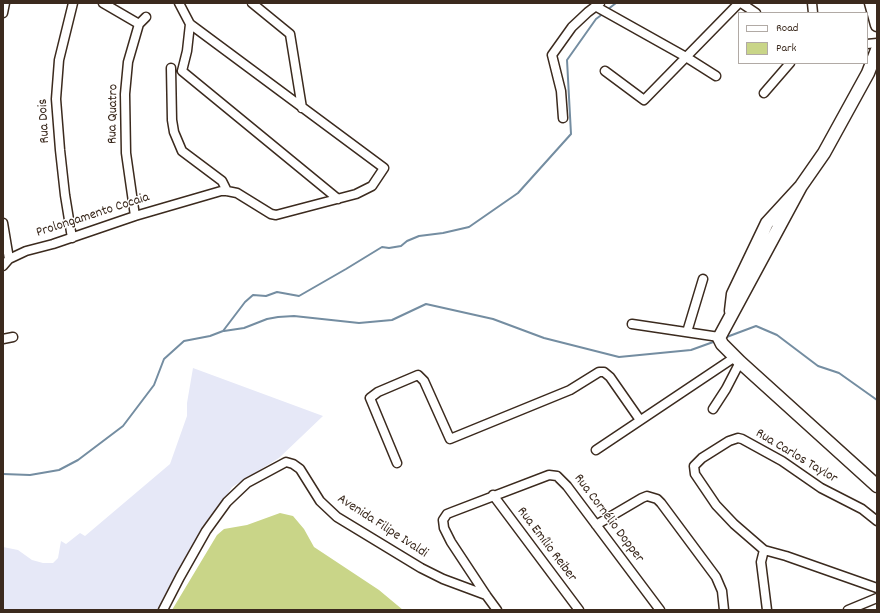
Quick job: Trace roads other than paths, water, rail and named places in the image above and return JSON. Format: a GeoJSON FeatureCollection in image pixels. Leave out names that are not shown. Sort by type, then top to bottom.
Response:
{"type":"FeatureCollection","features":[{"type":"Feature","properties":{"kind":"main road"},"geometry":{"type":"LineString","coordinates":[[872,3],[877,25]]}},
{"type":"Feature","properties":{"kind":"main road"},"geometry":{"type":"LineString","coordinates":[[877,50],[868,73],[824,153],[801,186],[767,223],[733,294],[731,315],[720,340],[738,360],[877,486]]}},
{"type":"Feature","properties":{"kind":"street"},"geometry":{"type":"LineString","coordinates":[[3,13],[6,3]]}},
{"type":"Feature","properties":{"kind":"street","name":"Rua Dois"},"geometry":{"type":"LineString","coordinates":[[72,238],[64,195],[56,99],[57,69],[73,3]]}},
{"type":"Feature","properties":{"kind":"street"},"geometry":{"type":"LineString","coordinates":[[103,3],[138,24],[146,17]]}},
{"type":"Feature","properties":{"kind":"street"},"geometry":{"type":"LineString","coordinates":[[171,68],[172,120],[174,132],[182,151],[222,181],[227,191],[237,193],[271,214],[276,215],[356,194],[372,186],[384,168],[190,24],[179,3]]}},
{"type":"Feature","properties":{"kind":"street"},"geometry":{"type":"LineString","coordinates":[[252,3],[290,34],[302,108]]}},
{"type":"Feature","properties":{"kind":"street"},"geometry":{"type":"LineString","coordinates":[[605,71],[644,100],[740,3],[754,12]]}},
{"type":"Feature","properties":{"kind":"street"},"geometry":{"type":"LineString","coordinates":[[563,118],[561,91],[552,55],[572,27],[599,6],[610,14],[686,57],[716,76]]}},
{"type":"Feature","properties":{"kind":"street","name":"Rua Quatro"},"geometry":{"type":"LineString","coordinates":[[134,216],[126,153],[125,94],[128,62],[138,24]]}},
{"type":"Feature","properties":{"kind":"street"},"geometry":{"type":"LineString","coordinates":[[190,24],[187,51],[182,71],[338,199]]}},
{"type":"Feature","properties":{"kind":"street"},"geometry":{"type":"LineString","coordinates":[[764,93],[789,64]]}},
{"type":"Feature","properties":{"kind":"street","name":"Prolongamento Cocaia"},"geometry":{"type":"LineString","coordinates":[[3,266],[9,259],[26,250],[53,244],[134,216],[195,198],[227,191]]}},
{"type":"Feature","properties":{"kind":"street"},"geometry":{"type":"LineString","coordinates":[[3,222],[5,242],[9,259]]}},
{"type":"Feature","properties":{"kind":"street"},"geometry":{"type":"LineString","coordinates":[[687,332],[703,279]]}},
{"type":"Feature","properties":{"kind":"street"},"geometry":{"type":"LineString","coordinates":[[632,324],[687,332],[720,340]]}},
{"type":"Feature","properties":{"kind":"street"},"geometry":{"type":"LineString","coordinates":[[3,339],[13,337]]}},
{"type":"Feature","properties":{"kind":"street"},"geometry":{"type":"LineString","coordinates":[[713,409],[726,389],[738,360]]}},
{"type":"Feature","properties":{"kind":"street"},"geometry":{"type":"LineString","coordinates":[[596,450],[640,420],[738,360]]}},
{"type":"Feature","properties":{"kind":"street"},"geometry":{"type":"LineString","coordinates":[[397,463],[370,398],[378,392],[418,375],[424,381],[450,439],[570,390],[600,372],[604,372],[610,377],[640,420]]}},
{"type":"Feature","properties":{"kind":"street","name":"Rua Carlos Taylor"},"geometry":{"type":"LineString","coordinates":[[877,521],[862,509],[821,488],[768,453],[742,439],[734,439],[714,450],[694,466],[695,474],[711,499],[721,511],[764,550],[786,556],[877,588]]}},
{"type":"Feature","properties":{"kind":"street","name":"Avenida Filipe Ivaldi"},"geometry":{"type":"LineString","coordinates":[[163,610],[206,531],[227,502],[247,483],[286,462],[293,464],[300,469],[320,501],[337,517],[421,568],[443,579],[486,595]]}},
{"type":"Feature","properties":{"kind":"street","name":"Rua Cornélio Dopper"},"geometry":{"type":"LineString","coordinates":[[497,610],[451,542],[442,524],[443,520],[447,514],[493,495],[549,475],[554,475],[558,476],[564,483],[660,610]]}},
{"type":"Feature","properties":{"kind":"street","name":"Rua Emílio Reiber"},"geometry":{"type":"LineString","coordinates":[[493,495],[579,610]]}},
{"type":"Feature","properties":{"kind":"street"},"geometry":{"type":"LineString","coordinates":[[596,525],[642,498],[647,496],[657,499],[661,502],[716,577],[722,591],[724,610]]}},
{"type":"Feature","properties":{"kind":"street"},"geometry":{"type":"LineString","coordinates":[[764,550],[761,562],[767,610]]}},
{"type":"Feature","properties":{"kind":"street"},"geometry":{"type":"LineString","coordinates":[[848,610],[877,598]]}},
{"type":"Feature","properties":{"kind":"waterway"},"geometry":{"type":"LineString","coordinates":[[607,10],[616,3]]}},
{"type":"Feature","properties":{"kind":"waterway"},"geometry":{"type":"LineString","coordinates":[[3,474],[30,475],[59,470],[78,460],[123,426],[154,385],[164,359],[184,341],[210,336],[223,331],[245,302],[253,295],[266,296],[277,292],[299,296],[382,247],[389,248],[401,246],[407,241],[419,236],[443,233],[469,227],[518,193],[571,134],[567,60],[596,19],[604,13]]}},
{"type":"Feature","properties":{"kind":"waterway"},"geometry":{"type":"LineString","coordinates":[[224,331],[244,328],[267,319],[278,317],[294,316],[359,323],[392,320],[426,304],[493,319],[544,338],[619,357],[691,350],[716,341]]}},
{"type":"Feature","properties":{"kind":"waterway"},"geometry":{"type":"LineString","coordinates":[[724,338],[756,326],[777,335],[818,366],[839,373],[877,400]]}}]}
